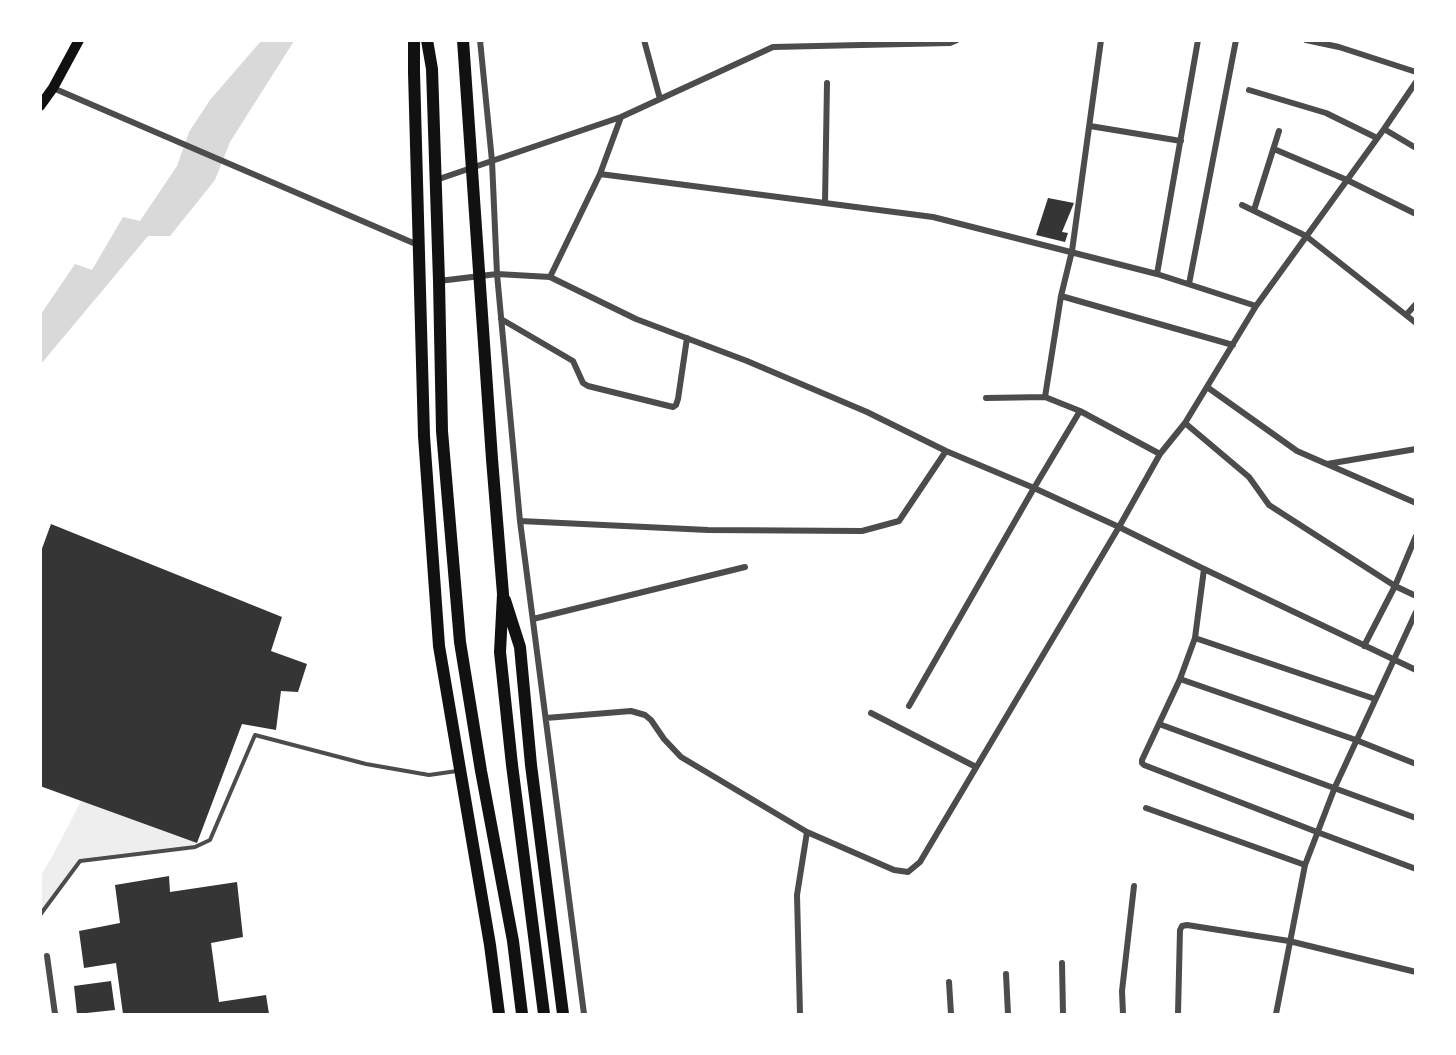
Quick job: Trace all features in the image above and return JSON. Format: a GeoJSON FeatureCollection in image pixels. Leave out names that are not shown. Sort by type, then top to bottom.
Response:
{"type":"FeatureCollection","features":[{"type":"Feature","properties":{"kind":"highway"},"geometry":{"type":"LineString","coordinates":[[414,40],[424,436],[439,646],[490,945],[499,1014]]}},
{"type":"Feature","properties":{"kind":"highway"},"geometry":{"type":"LineString","coordinates":[[427,40],[432,69],[440,281],[442,431],[460,642],[481,771],[513,941],[522,1014]]}},
{"type":"Feature","properties":{"kind":"highway"},"geometry":{"type":"LineString","coordinates":[[463,40],[478,276],[503,594],[500,652],[544,1014]]}},
{"type":"Feature","properties":{"kind":"highway"},"geometry":{"type":"LineString","coordinates":[[503,594],[520,647],[526,722],[563,1014]]}},
{"type":"Feature","properties":{"kind":"main road"},"geometry":{"type":"LineString","coordinates":[[40,106],[79,40]]}},
{"type":"Feature","properties":{"kind":"street"},"geometry":{"type":"LineString","coordinates":[[480,40],[492,161],[497,274],[520,521],[585,1014]]}},
{"type":"Feature","properties":{"kind":"street"},"geometry":{"type":"LineString","coordinates":[[644,40],[660,99]]}},
{"type":"Feature","properties":{"kind":"street"},"geometry":{"type":"LineString","coordinates":[[773,47],[778,40]]}},
{"type":"Feature","properties":{"kind":"street"},"geometry":{"type":"LineString","coordinates":[[436,180],[621,117],[773,47],[950,43],[957,40]]}},
{"type":"Feature","properties":{"kind":"street"},"geometry":{"type":"LineString","coordinates":[[1045,397],[1061,296],[1072,251],[1101,40]]}},
{"type":"Feature","properties":{"kind":"street"},"geometry":{"type":"LineString","coordinates":[[1157,274],[1198,40]]}},
{"type":"Feature","properties":{"kind":"street"},"geometry":{"type":"LineString","coordinates":[[1190,284],[1236,40]]}},
{"type":"Feature","properties":{"kind":"street"},"geometry":{"type":"LineString","coordinates":[[1306,40],[1416,72]]}},
{"type":"Feature","properties":{"kind":"street"},"geometry":{"type":"LineString","coordinates":[[546,718],[631,711],[645,715],[681,757],[807,832],[894,870],[908,872],[920,862],[1160,454],[1185,423],[1256,306],[1416,81]]}},
{"type":"Feature","properties":{"kind":"street"},"geometry":{"type":"LineString","coordinates":[[825,203],[827,83]]}},
{"type":"Feature","properties":{"kind":"street"},"geometry":{"type":"LineString","coordinates":[[52,88],[419,245]]}},
{"type":"Feature","properties":{"kind":"street"},"geometry":{"type":"LineString","coordinates":[[1249,90],[1326,113],[1377,138]]}},
{"type":"Feature","properties":{"kind":"street"},"geometry":{"type":"LineString","coordinates":[[550,278],[600,174],[621,117]]}},
{"type":"Feature","properties":{"kind":"street"},"geometry":{"type":"LineString","coordinates":[[1090,126],[1181,141]]}},
{"type":"Feature","properties":{"kind":"street"},"geometry":{"type":"LineString","coordinates":[[1384,129],[1416,148]]}},
{"type":"Feature","properties":{"kind":"street"},"geometry":{"type":"LineString","coordinates":[[1254,210],[1279,130]]}},
{"type":"Feature","properties":{"kind":"street"},"geometry":{"type":"LineString","coordinates":[[1274,149],[1347,180],[1416,214]]}},
{"type":"Feature","properties":{"kind":"street"},"geometry":{"type":"LineString","coordinates":[[600,174],[933,217],[1157,274],[1256,306]]}},
{"type":"Feature","properties":{"kind":"street"},"geometry":{"type":"LineString","coordinates":[[1242,205],[1306,236],[1416,323]]}},
{"type":"Feature","properties":{"kind":"street"},"geometry":{"type":"LineString","coordinates":[[440,281],[497,274],[550,278],[636,319],[747,361],[867,412],[946,451],[1119,527],[1416,670]]}},
{"type":"Feature","properties":{"kind":"street"},"geometry":{"type":"LineString","coordinates":[[1061,296],[1233,345]]}},
{"type":"Feature","properties":{"kind":"street"},"geometry":{"type":"LineString","coordinates":[[1406,315],[1416,304]]}},
{"type":"Feature","properties":{"kind":"street"},"geometry":{"type":"LineString","coordinates":[[501,320],[573,361],[583,383],[588,386],[673,407],[678,399],[687,338]]}},
{"type":"Feature","properties":{"kind":"street"},"geometry":{"type":"LineString","coordinates":[[1207,387],[1297,451],[1416,503]]}},
{"type":"Feature","properties":{"kind":"street"},"geometry":{"type":"LineString","coordinates":[[986,398],[1045,397],[1080,411],[1160,454]]}},
{"type":"Feature","properties":{"kind":"street"},"geometry":{"type":"LineString","coordinates":[[909,706],[1080,411]]}},
{"type":"Feature","properties":{"kind":"street"},"geometry":{"type":"LineString","coordinates":[[1185,423],[1249,477],[1269,505],[1395,586],[1416,596]]}},
{"type":"Feature","properties":{"kind":"street"},"geometry":{"type":"LineString","coordinates":[[1327,464],[1416,449]]}},
{"type":"Feature","properties":{"kind":"street"},"geometry":{"type":"LineString","coordinates":[[520,521],[708,530],[862,531],[899,521],[946,451]]}},
{"type":"Feature","properties":{"kind":"street"},"geometry":{"type":"LineString","coordinates":[[1364,646],[1395,586],[1416,536]]}},
{"type":"Feature","properties":{"kind":"street"},"geometry":{"type":"LineString","coordinates":[[533,619],[745,567]]}},
{"type":"Feature","properties":{"kind":"street"},"geometry":{"type":"LineString","coordinates":[[1204,569],[1195,638],[1180,679],[1142,760],[1144,765],[1416,869]]}},
{"type":"Feature","properties":{"kind":"street"},"geometry":{"type":"LineString","coordinates":[[1276,1014],[1305,865],[1356,740],[1416,612]]}},
{"type":"Feature","properties":{"kind":"street"},"geometry":{"type":"LineString","coordinates":[[1195,638],[1375,699]]}},
{"type":"Feature","properties":{"kind":"street"},"geometry":{"type":"LineString","coordinates":[[1180,679],[1356,740],[1416,764]]}},
{"type":"Feature","properties":{"kind":"street"},"geometry":{"type":"LineString","coordinates":[[871,713],[976,767]]}},
{"type":"Feature","properties":{"kind":"street"},"geometry":{"type":"LineString","coordinates":[[1159,724],[1416,818]]}},
{"type":"Feature","properties":{"kind":"street"},"geometry":{"type":"LineString","coordinates":[[1146,808],[1305,865]]}},
{"type":"Feature","properties":{"kind":"street"},"geometry":{"type":"LineString","coordinates":[[800,1014],[797,895],[807,832]]}},
{"type":"Feature","properties":{"kind":"street"},"geometry":{"type":"LineString","coordinates":[[1123,1014],[1122,991],[1134,886]]}},
{"type":"Feature","properties":{"kind":"street"},"geometry":{"type":"LineString","coordinates":[[1178,1014],[1180,930],[1186,925],[1290,940],[1416,972]]}},
{"type":"Feature","properties":{"kind":"street"},"geometry":{"type":"LineString","coordinates":[[47,956],[55,1014]]}},
{"type":"Feature","properties":{"kind":"street"},"geometry":{"type":"LineString","coordinates":[[1062,963],[1063,1014]]}},
{"type":"Feature","properties":{"kind":"street"},"geometry":{"type":"LineString","coordinates":[[1006,974],[1008,1014]]}},
{"type":"Feature","properties":{"kind":"street"},"geometry":{"type":"LineString","coordinates":[[949,982],[951,1014]]}},
{"type":"Feature","properties":{"kind":"lane"},"geometry":{"type":"LineString","coordinates":[[40,915],[80,861],[195,847],[210,840],[255,735],[366,764],[429,775],[460,771]]}},
{"type":"Feature","properties":{"kind":"shaded area"},"geometry":{"type":"Polygon","coordinates":[[[261,41],[294,41],[230,142],[215,180],[170,236],[148,236],[41,364],[41,314],[75,264],[92,270],[123,217],[140,221],[177,166],[189,132],[210,100],[261,41]]]}},
{"type":"Feature","properties":{"kind":"shaded area"},"geometry":{"type":"Polygon","coordinates":[[[81,801],[197,843],[78,859],[41,913],[41,875],[81,801]]]}},
{"type":"Feature","properties":{"kind":"building"},"geometry":{"type":"Polygon","coordinates":[[[1048,198],[1074,203],[1062,232],[1068,233],[1065,242],[1036,235],[1048,198]]]}},
{"type":"Feature","properties":{"kind":"building"},"geometry":{"type":"Polygon","coordinates":[[[51,524],[282,617],[271,651],[307,664],[298,692],[281,691],[276,730],[242,724],[197,843],[40,786],[40,554],[51,524]]]}},
{"type":"Feature","properties":{"kind":"building"},"geometry":{"type":"Polygon","coordinates":[[[169,876],[170,892],[237,882],[243,937],[211,943],[219,1002],[266,995],[269,1014],[123,1014],[116,963],[84,968],[79,931],[120,923],[115,885],[169,876]]]}},
{"type":"Feature","properties":{"kind":"building"},"geometry":{"type":"Polygon","coordinates":[[[111,981],[115,1010],[77,1014],[74,986],[111,981]]]}}]}
